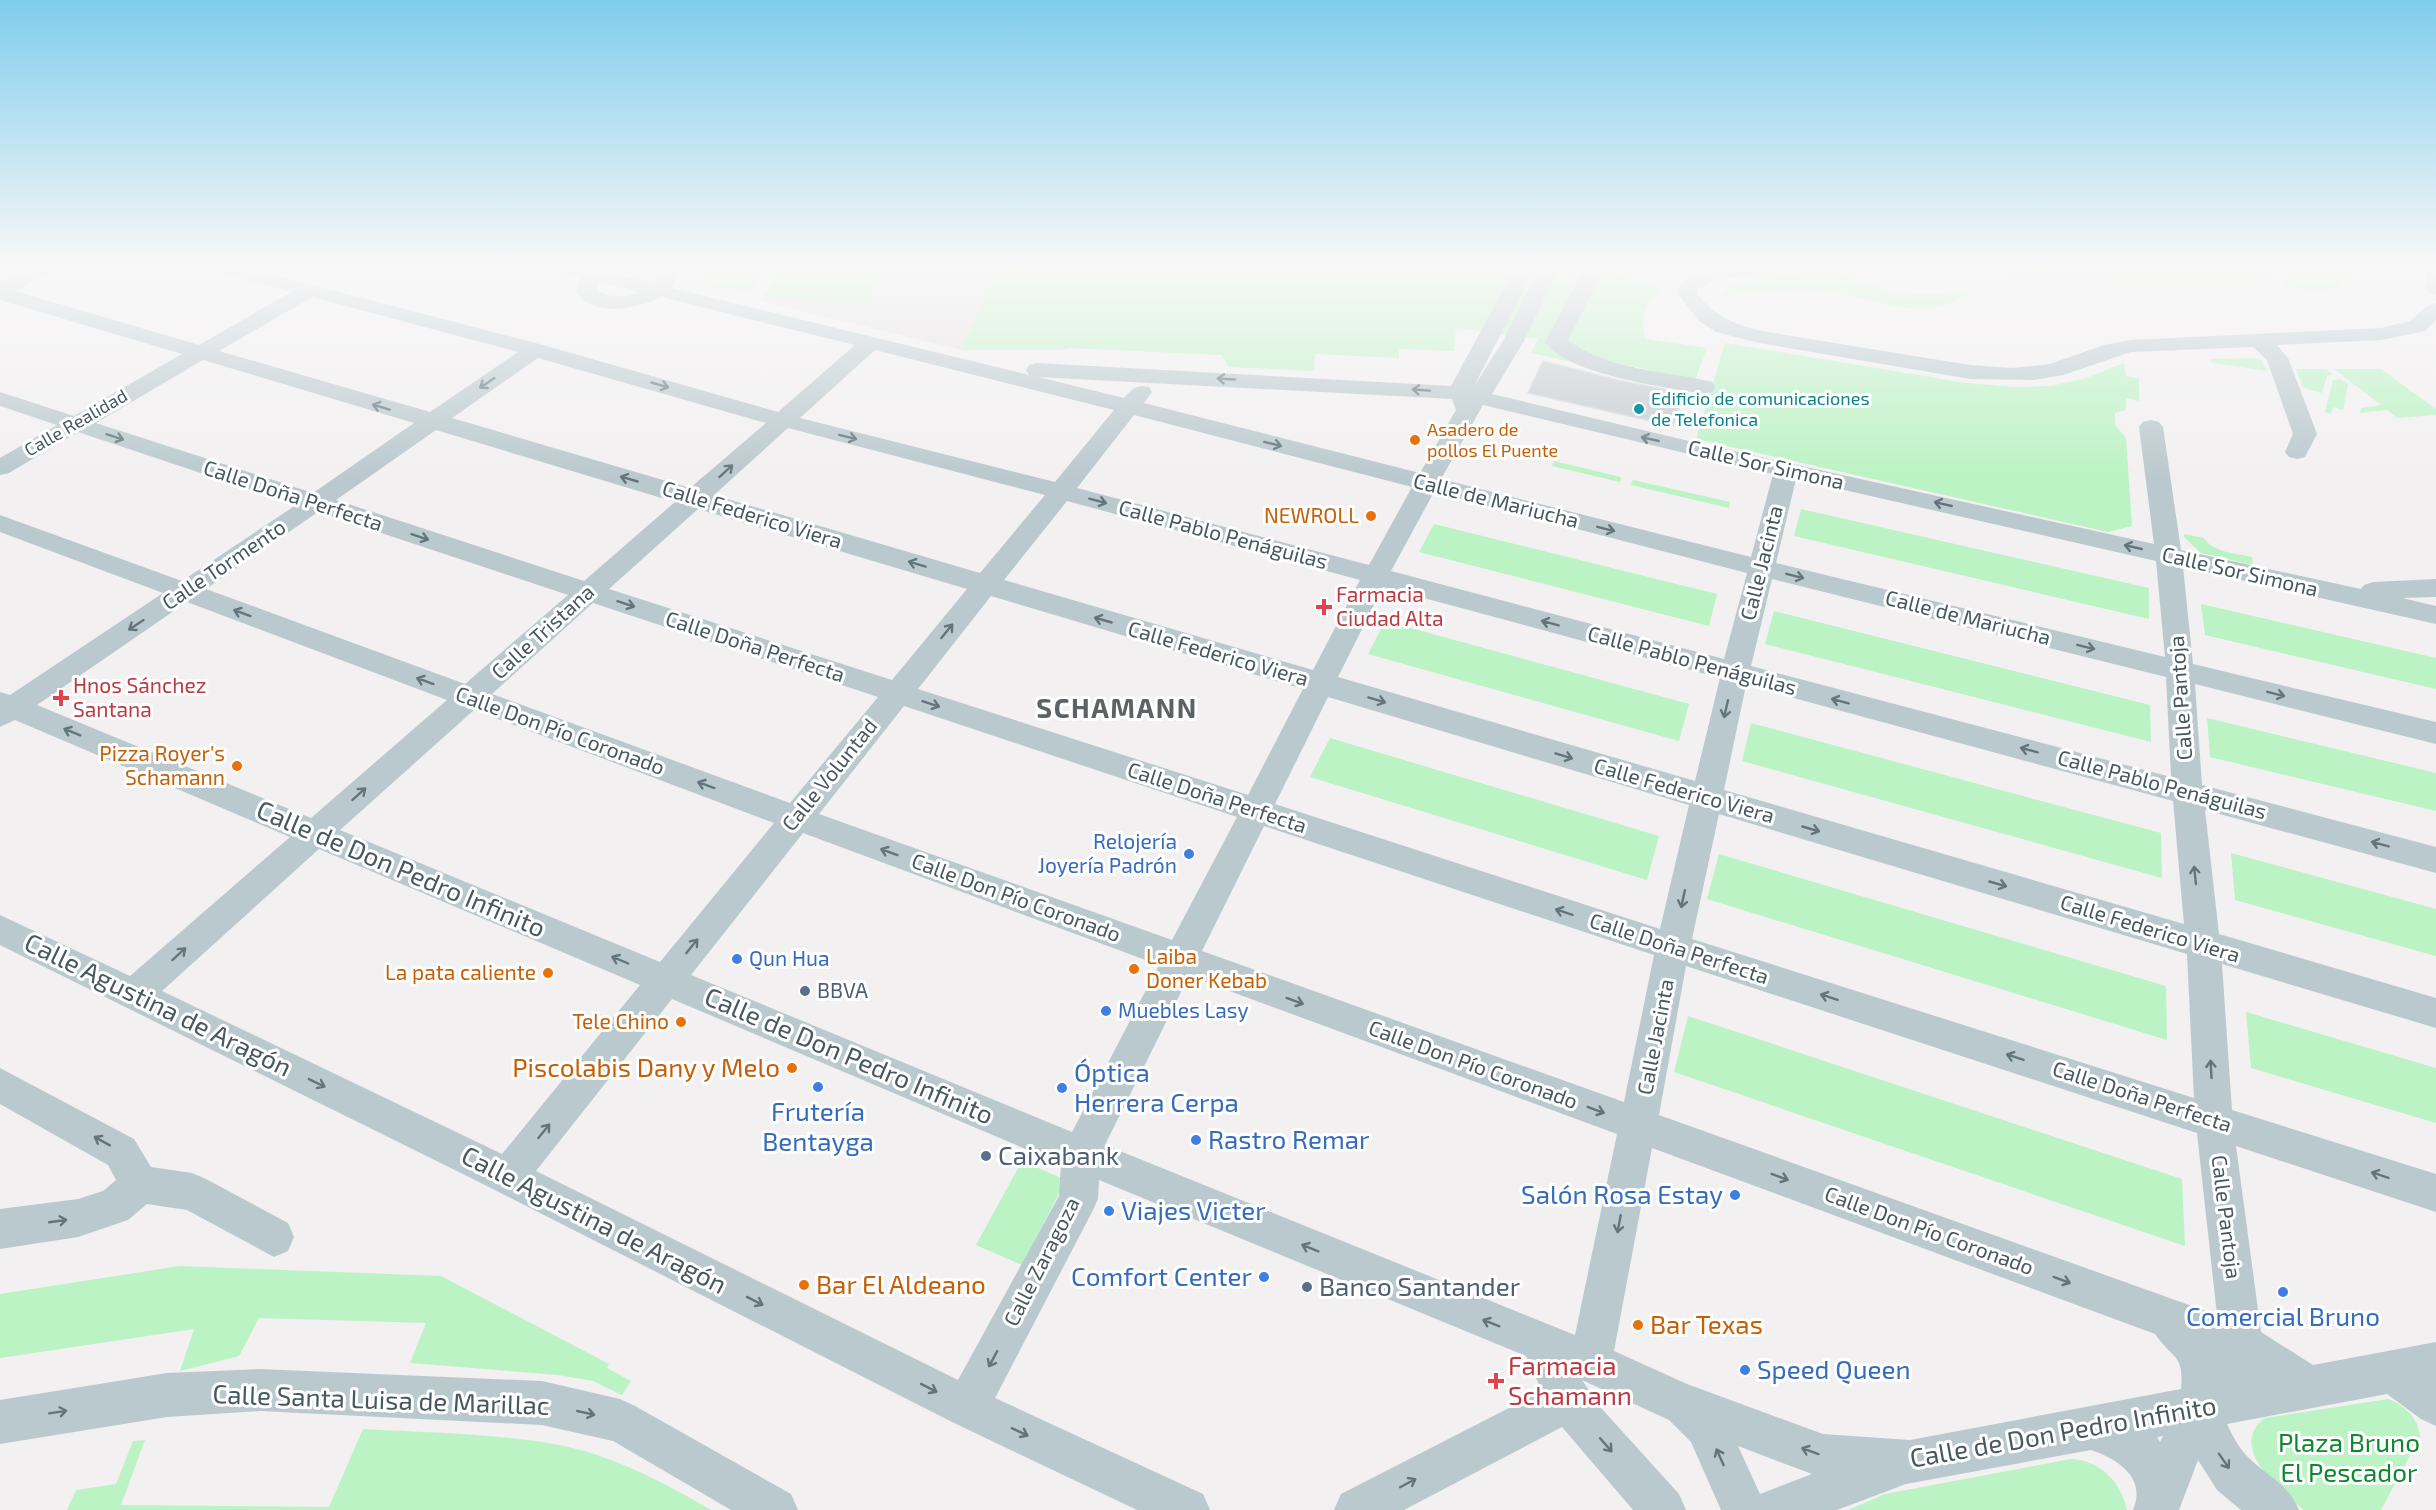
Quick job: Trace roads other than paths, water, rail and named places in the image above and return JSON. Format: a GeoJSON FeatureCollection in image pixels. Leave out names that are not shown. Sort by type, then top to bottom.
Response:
{"type":"FeatureCollection","features":[{"type":"Feature","properties":{"kind":"street","name":"Calle Federico Viera"},"geometry":{"type":"LineString","coordinates":[[147,336],[2436,1013]]}},
{"type":"Feature","properties":{"kind":"street","name":"Calle Realidad"},"geometry":{"type":"LineString","coordinates":[[0,468],[226,336]]}},
{"type":"Feature","properties":{"kind":"street","name":"Calle Pablo Penáguilas"},"geometry":{"type":"LineString","coordinates":[[484,336],[782,420],[1060,491],[2436,860]]}},
{"type":"Feature","properties":{"kind":"street","name":"Calle de Mariucha"},"geometry":{"type":"LineString","coordinates":[[844,336],[973,367],[1761,568],[2436,733]]}},
{"type":"Feature","properties":{"kind":"street"},"geometry":{"type":"LineString","coordinates":[[1469,400],[1463,383],[1489,336]]}},
{"type":"Feature","properties":{"kind":"street"},"geometry":{"type":"LineString","coordinates":[[1469,400],[1510,350],[1516,336]]}},
{"type":"Feature","properties":{"kind":"street"},"geometry":{"type":"LineString","coordinates":[[1559,336],[1556,342],[1575,356],[1607,366],[1704,387]]}},
{"type":"Feature","properties":{"kind":"street"},"geometry":{"type":"LineString","coordinates":[[1762,336],[1987,373],[2034,373],[2055,370],[2118,348],[2331,336]]}},
{"type":"Feature","properties":{"kind":"street"},"geometry":{"type":"LineString","coordinates":[[2260,340],[2277,358],[2305,435],[2297,452]]}},
{"type":"Feature","properties":{"kind":"street","name":"Calle Tristana"},"geometry":{"type":"LineString","coordinates":[[135,993],[870,343]]}},
{"type":"Feature","properties":{"kind":"street","name":"Calle Tormento"},"geometry":{"type":"LineString","coordinates":[[4,709],[185,592],[535,350]]}},
{"type":"Feature","properties":{"kind":"street","name":"Calle Sor Simona"},"geometry":{"type":"LineString","coordinates":[[973,367],[1154,375],[1469,400],[2436,615]]}},
{"type":"Feature","properties":{"kind":"street"},"geometry":{"type":"LineString","coordinates":[[1069,392],[1068,382],[1088,372]]}},
{"type":"Feature","properties":{"kind":"street","name":"Calle Voluntad"},"geometry":{"type":"LineString","coordinates":[[507,1177],[1154,375]]}},
{"type":"Feature","properties":{"kind":"street","name":"Calle Doña Perfecta"},"geometry":{"type":"LineString","coordinates":[[0,399],[1672,947],[2436,1193]]}},
{"type":"Feature","properties":{"kind":"street","name":"Calle Zaragoza"},"geometry":{"type":"LineString","coordinates":[[967,1407],[1078,1199],[1081,1154],[1375,577],[1427,484],[1469,400]]}},
{"type":"Feature","properties":{"kind":"street","name":"Calle Pantoja"},"geometry":{"type":"LineString","coordinates":[[2151,427],[2169,556],[2180,670],[2187,792],[2203,944],[2214,1120],[2248,1398]]}},
{"type":"Feature","properties":{"kind":"street","name":"Calle Jacinta"},"geometry":{"type":"LineString","coordinates":[[1591,1362],[1639,1126],[1672,947],[1735,673],[1786,469]]}},
{"type":"Feature","properties":{"kind":"street","name":"Calle Don Pío Coronado"},"geometry":{"type":"LineString","coordinates":[[0,523],[796,818],[2243,1345],[2308,1386]]}},
{"type":"Feature","properties":{"kind":"street"},"geometry":{"type":"LineString","coordinates":[[2333,592],[2436,588]]}},
{"type":"Feature","properties":{"kind":"street","name":"Calle de Don Pedro Infinito"},"geometry":{"type":"LineString","coordinates":[[4,709],[315,833],[1081,1154],[1591,1362],[1680,1403],[1824,1456],[1910,1462],[2436,1363]]}},
{"type":"Feature","properties":{"kind":"street","name":"Calle Agustina de Aragón"},"geometry":{"type":"LineString","coordinates":[[0,929],[135,993],[967,1407],[1187,1510]]}},
{"type":"Feature","properties":{"kind":"street"},"geometry":{"type":"LineString","coordinates":[[0,1085],[121,1152],[140,1184]]}},
{"type":"Feature","properties":{"kind":"street"},"geometry":{"type":"LineString","coordinates":[[0,1229],[78,1218],[114,1207],[140,1184]]}},
{"type":"Feature","properties":{"kind":"street"},"geometry":{"type":"LineString","coordinates":[[140,1184],[192,1192],[274,1237]]}},
{"type":"Feature","properties":{"kind":"street","name":"Calle Don Pío Coronado"},"geometry":{"type":"LineString","coordinates":[[2157,1507],[2204,1389],[2204,1368],[2194,1346],[2169,1319]]}},
{"type":"Feature","properties":{"kind":"street"},"geometry":{"type":"LineString","coordinates":[[1540,1342],[1569,1400],[1587,1424],[1663,1510]]}},
{"type":"Feature","properties":{"kind":"street"},"geometry":{"type":"LineString","coordinates":[[2393,1371],[2436,1404]]}},
{"type":"Feature","properties":{"kind":"street","name":"Calle Santa Luisa de Marillac"},"geometry":{"type":"LineString","coordinates":[[0,1422],[167,1395],[260,1390],[543,1403],[620,1421],[775,1510]]}},
{"type":"Feature","properties":{"kind":"street"},"geometry":{"type":"LineString","coordinates":[[1357,1510],[1569,1400]]}},
{"type":"Feature","properties":{"kind":"street"},"geometry":{"type":"LineString","coordinates":[[1680,1403],[1694,1413],[1706,1427],[1744,1510]]}},
{"type":"Feature","properties":{"kind":"street"},"geometry":{"type":"LineString","coordinates":[[2196,1410],[2220,1457],[2233,1474],[2276,1510]]}},
{"type":"Feature","properties":{"kind":"street"},"geometry":{"type":"LineString","coordinates":[[2089,1428],[2121,1437],[2144,1454],[2153,1469],[2157,1507]]}},
{"type":"Feature","properties":{"kind":"street"},"geometry":{"type":"LineString","coordinates":[[1797,1506],[1870,1473],[1910,1462]]}},
{"type":"Feature","properties":{"kind":"place","name":"Edificio de comunicaciones de Telefonica"},"geometry":{"type":"Point","coordinates":[1639,409]}},
{"type":"Feature","properties":{"kind":"place","name":"Asadero de pollos El Puente"},"geometry":{"type":"Point","coordinates":[1415,440]}},
{"type":"Feature","properties":{"kind":"place","name":"NEWROLL"},"geometry":{"type":"Point","coordinates":[1371,516]}},
{"type":"Feature","properties":{"kind":"place","name":"Farmacia Ciudad Alta"},"geometry":{"type":"Point","coordinates":[1324,607]}},
{"type":"Feature","properties":{"kind":"place","name":"Hnos Sánchez Santana"},"geometry":{"type":"Point","coordinates":[61,698]}},
{"type":"Feature","properties":{"kind":"place","name":"Pizza Royer's Schamann"},"geometry":{"type":"Point","coordinates":[237,766]}},
{"type":"Feature","properties":{"kind":"place","name":"Relojería Joyería Padrón"},"geometry":{"type":"Point","coordinates":[1189,854]}},
{"type":"Feature","properties":{"kind":"place","name":"Qun Hua"},"geometry":{"type":"Point","coordinates":[737,959]}},
{"type":"Feature","properties":{"kind":"place","name":"Laiba Doner Kebab"},"geometry":{"type":"Point","coordinates":[1134,969]}},
{"type":"Feature","properties":{"kind":"place","name":"La pata caliente"},"geometry":{"type":"Point","coordinates":[548,973]}},
{"type":"Feature","properties":{"kind":"place","name":"BBVA"},"geometry":{"type":"Point","coordinates":[805,991]}},
{"type":"Feature","properties":{"kind":"place","name":"Muebles Lasy"},"geometry":{"type":"Point","coordinates":[1106,1011]}},
{"type":"Feature","properties":{"kind":"place","name":"Tele Chino"},"geometry":{"type":"Point","coordinates":[681,1022]}},
{"type":"Feature","properties":{"kind":"place","name":"Piscolabis Dany y Melo"},"geometry":{"type":"Point","coordinates":[792,1068]}},
{"type":"Feature","properties":{"kind":"place","name":"Frutería Bentayga"},"geometry":{"type":"Point","coordinates":[818,1087]}},
{"type":"Feature","properties":{"kind":"place","name":"Óptica Herrera Cerpa"},"geometry":{"type":"Point","coordinates":[1062,1088]}},
{"type":"Feature","properties":{"kind":"place","name":"Rastro Remar"},"geometry":{"type":"Point","coordinates":[1196,1140]}},
{"type":"Feature","properties":{"kind":"place","name":"Caixabank"},"geometry":{"type":"Point","coordinates":[986,1156]}},
{"type":"Feature","properties":{"kind":"place","name":"Salón Rosa Estay"},"geometry":{"type":"Point","coordinates":[1735,1195]}},
{"type":"Feature","properties":{"kind":"place","name":"Viajes Victer"},"geometry":{"type":"Point","coordinates":[1109,1211]}},
{"type":"Feature","properties":{"kind":"place","name":"Comfort Center"},"geometry":{"type":"Point","coordinates":[1264,1277]}},
{"type":"Feature","properties":{"kind":"place","name":"Bar El Aldeano"},"geometry":{"type":"Point","coordinates":[804,1285]}},
{"type":"Feature","properties":{"kind":"place","name":"Banco Santander"},"geometry":{"type":"Point","coordinates":[1307,1287]}},
{"type":"Feature","properties":{"kind":"place","name":"Comercial Bruno"},"geometry":{"type":"Point","coordinates":[2283,1292]}},
{"type":"Feature","properties":{"kind":"place","name":"Bar Texas"},"geometry":{"type":"Point","coordinates":[1638,1325]}},
{"type":"Feature","properties":{"kind":"place","name":"Speed Queen"},"geometry":{"type":"Point","coordinates":[1745,1370]}},
{"type":"Feature","properties":{"kind":"place","name":"Farmacia Schamann"},"geometry":{"type":"Point","coordinates":[1496,1381]}},
{"type":"Feature","properties":{"kind":"district","name":"SCHAMANN"},"geometry":{"type":"Point","coordinates":[1117,709]}},
{"type":"Feature","properties":{"kind":"park label","name":"Plaza Bruno El Pescador"},"geometry":{"type":"Point","coordinates":[2349,1458]}}]}
